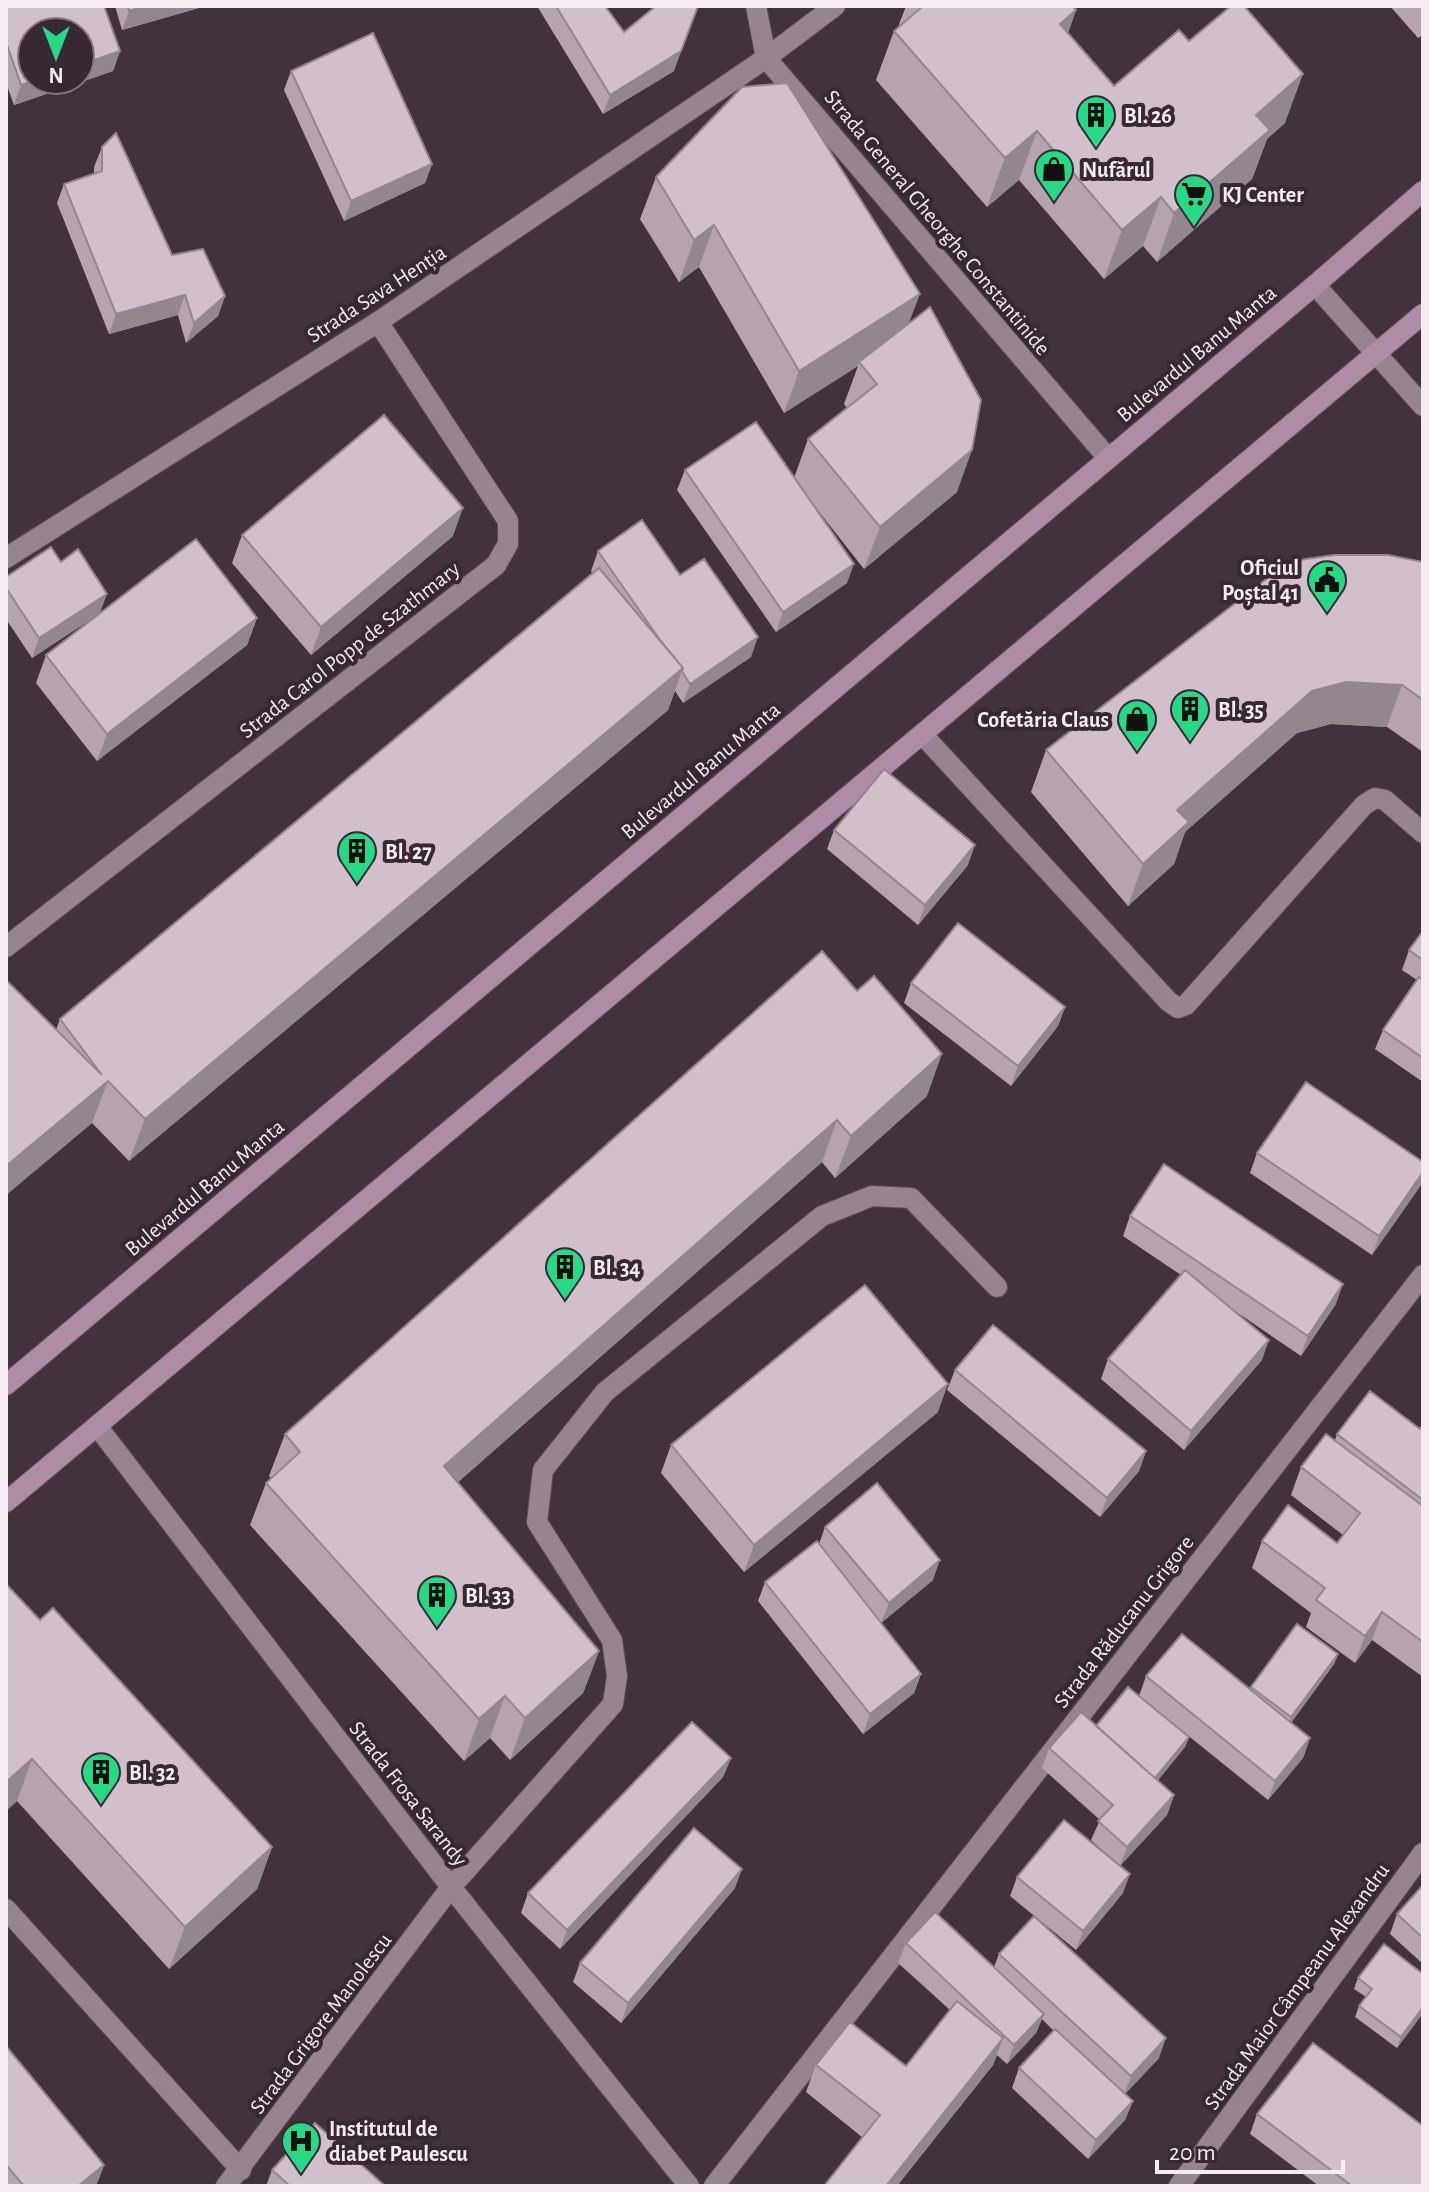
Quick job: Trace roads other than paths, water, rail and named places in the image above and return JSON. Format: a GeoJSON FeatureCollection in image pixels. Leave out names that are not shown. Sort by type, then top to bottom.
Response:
{"type":"FeatureCollection","features":[{"type":"Feature","properties":{"kind":"street","name":"Strada General Gheorghe Constantinide"},"geometry":{"type":"LineString","coordinates":[[756,6],[766,58],[1108,458]]}},
{"type":"Feature","properties":{"kind":"street","name":"Strada Sava Henția"},"geometry":{"type":"LineString","coordinates":[[8,553],[378,322],[766,58],[835,6]]}},
{"type":"Feature","properties":{"kind":"street","name":"Bulevardul Banu Manta"},"geometry":{"type":"LineString","coordinates":[[6,1385],[1423,191]]}},
{"type":"Feature","properties":{"kind":"street"},"geometry":{"type":"LineString","coordinates":[[1315,285],[1423,406]]}},
{"type":"Feature","properties":{"kind":"street"},"geometry":{"type":"LineString","coordinates":[[6,1502],[1423,314]]}},
{"type":"Feature","properties":{"kind":"street","name":"Strada Carol Popp de Szathmary"},"geometry":{"type":"LineString","coordinates":[[6,947],[496,565],[508,544],[508,521],[378,322]]}},
{"type":"Feature","properties":{"kind":"street"},"geometry":{"type":"LineString","coordinates":[[922,734],[1168,1001],[1178,1008],[1186,1005],[1364,805],[1375,798],[1385,800],[1423,833]]}},
{"type":"Feature","properties":{"kind":"street","name":"Strada Grigore Manolescu"},"geometry":{"type":"LineString","coordinates":[[226,2186],[451,1887],[613,1704],[617,1676],[612,1640],[537,1522],[543,1470],[605,1392],[822,1216],[872,1196],[911,1198],[997,1287]]}},
{"type":"Feature","properties":{"kind":"street","name":"Strada Răducanu Grigore"},"geometry":{"type":"LineString","coordinates":[[714,2186],[1423,1275]]}},
{"type":"Feature","properties":{"kind":"street","name":"Strada Frosa Sarandy"},"geometry":{"type":"LineString","coordinates":[[97,1426],[451,1887],[689,2186]]}},
{"type":"Feature","properties":{"kind":"street","name":"Strada Maior Câmpeanu Alexandru"},"geometry":{"type":"LineString","coordinates":[[1179,2186],[1423,1853]]}},
{"type":"Feature","properties":{"kind":"street"},"geometry":{"type":"LineString","coordinates":[[6,1909],[241,2170]]}},
{"type":"Feature","properties":{"kind":"place","name":"Bl. 26"},"geometry":{"type":"Point","coordinates":[1096,149]}},
{"type":"Feature","properties":{"kind":"place","name":"Nufărul"},"geometry":{"type":"Point","coordinates":[1054,203]}},
{"type":"Feature","properties":{"kind":"place","name":"KJ Center"},"geometry":{"type":"Point","coordinates":[1194,228]}},
{"type":"Feature","properties":{"kind":"place","name":"Oficiul Poștal 41"},"geometry":{"type":"Point","coordinates":[1327,614]}},
{"type":"Feature","properties":{"kind":"place","name":"Bl. 35"},"geometry":{"type":"Point","coordinates":[1190,743]}},
{"type":"Feature","properties":{"kind":"place","name":"Cofetăria Claus"},"geometry":{"type":"Point","coordinates":[1137,753]}},
{"type":"Feature","properties":{"kind":"place","name":"Bl. 27"},"geometry":{"type":"Point","coordinates":[357,885]}},
{"type":"Feature","properties":{"kind":"place","name":"Bl. 34"},"geometry":{"type":"Point","coordinates":[565,1301]}},
{"type":"Feature","properties":{"kind":"place","name":"Bl. 33"},"geometry":{"type":"Point","coordinates":[437,1629]}},
{"type":"Feature","properties":{"kind":"place","name":"Bl. 32"},"geometry":{"type":"Point","coordinates":[101,1806]}},
{"type":"Feature","properties":{"kind":"place","name":"Institutul de diabet Paulescu"},"geometry":{"type":"Point","coordinates":[301,2175]}}]}
